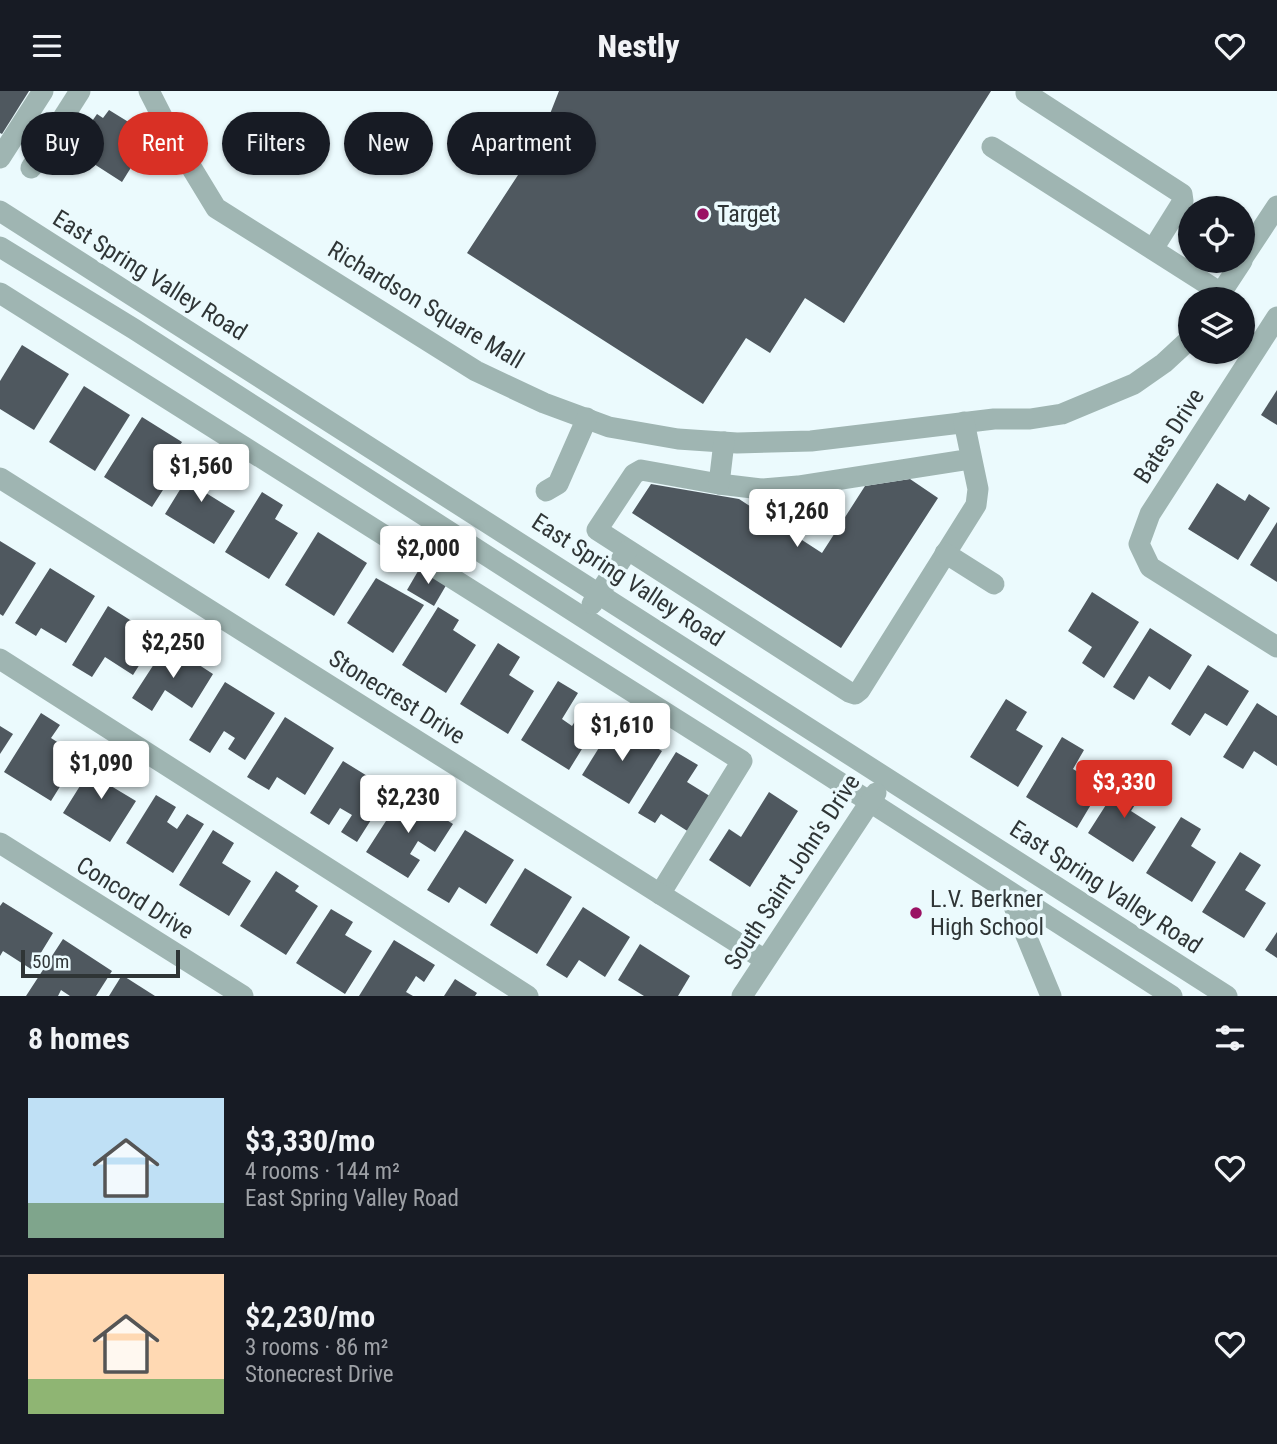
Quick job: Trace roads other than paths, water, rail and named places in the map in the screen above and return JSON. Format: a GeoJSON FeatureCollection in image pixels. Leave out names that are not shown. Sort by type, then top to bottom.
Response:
{"type":"FeatureCollection","features":[{"type":"Feature","properties":{"kind":"street"},"geometry":{"type":"LineString","coordinates":[[0,158],[43,91]]}},
{"type":"Feature","properties":{"kind":"street"},"geometry":{"type":"LineString","coordinates":[[67,112],[80,91]]}},
{"type":"Feature","properties":{"kind":"street","name":"Richardson Square Mall"},"geometry":{"type":"LineString","coordinates":[[149,91],[171,134],[216,208],[476,371],[544,403],[609,427],[678,439],[724,442],[811,441],[964,422],[1030,419],[1062,414],[1134,384],[1178,350]]}},
{"type":"Feature","properties":{"kind":"street"},"geometry":{"type":"LineString","coordinates":[[1026,93],[1182,194],[1183,201],[1153,249]]}},
{"type":"Feature","properties":{"kind":"street"},"geometry":{"type":"LineString","coordinates":[[992,147],[1153,249],[1206,287]]}},
{"type":"Feature","properties":{"kind":"street"},"geometry":{"type":"LineString","coordinates":[[1255,240],[1277,206]]}},
{"type":"Feature","properties":{"kind":"street","name":"East Spring Valley Road"},"geometry":{"type":"LineString","coordinates":[[0,211],[1227,996]]}},
{"type":"Feature","properties":{"kind":"street"},"geometry":{"type":"LineString","coordinates":[[0,247],[584,617],[1172,996]]}},
{"type":"Feature","properties":{"kind":"street"},"geometry":{"type":"LineString","coordinates":[[0,293],[742,761],[660,894]]}},
{"type":"Feature","properties":{"kind":"street"},"geometry":{"type":"LineString","coordinates":[[134,330],[151,307]]}},
{"type":"Feature","properties":{"kind":"street","name":"Bates Drive"},"geometry":{"type":"LineString","coordinates":[[1277,317],[1150,514],[1139,544],[1150,567],[1277,647]]}},
{"type":"Feature","properties":{"kind":"street"},"geometry":{"type":"LineString","coordinates":[[546,491],[558,484],[587,418]]}},
{"type":"Feature","properties":{"kind":"street"},"geometry":{"type":"LineString","coordinates":[[964,422],[971,459],[978,498],[860,690],[855,694],[597,530],[637,471],[761,489],[798,486],[971,459]]}},
{"type":"Feature","properties":{"kind":"street"},"geometry":{"type":"LineString","coordinates":[[719,484],[724,442]]}},
{"type":"Feature","properties":{"kind":"street","name":"Stonecrest Drive"},"geometry":{"type":"LineString","coordinates":[[0,478],[765,960]]}},
{"type":"Feature","properties":{"kind":"street"},"geometry":{"type":"LineString","coordinates":[[584,617],[627,551]]}},
{"type":"Feature","properties":{"kind":"street"},"geometry":{"type":"LineString","coordinates":[[945,553],[994,584]]}},
{"type":"Feature","properties":{"kind":"street"},"geometry":{"type":"LineString","coordinates":[[0,659],[528,996]]}},
{"type":"Feature","properties":{"kind":"street","name":"South Saint John's Drive"},"geometry":{"type":"LineString","coordinates":[[742,996],[887,777]]}},
{"type":"Feature","properties":{"kind":"street","name":"Concord Drive"},"geometry":{"type":"LineString","coordinates":[[0,843],[243,996]]}},
{"type":"Feature","properties":{"kind":"street"},"geometry":{"type":"LineString","coordinates":[[1008,892],[1051,996]]}},
{"type":"Feature","properties":{"kind":"place","name":"Target"},"geometry":{"type":"Point","coordinates":[703,214]}},
{"type":"Feature","properties":{"kind":"place","name":"L.V. Berkner High School"},"geometry":{"type":"Point","coordinates":[916,913]}}]}
